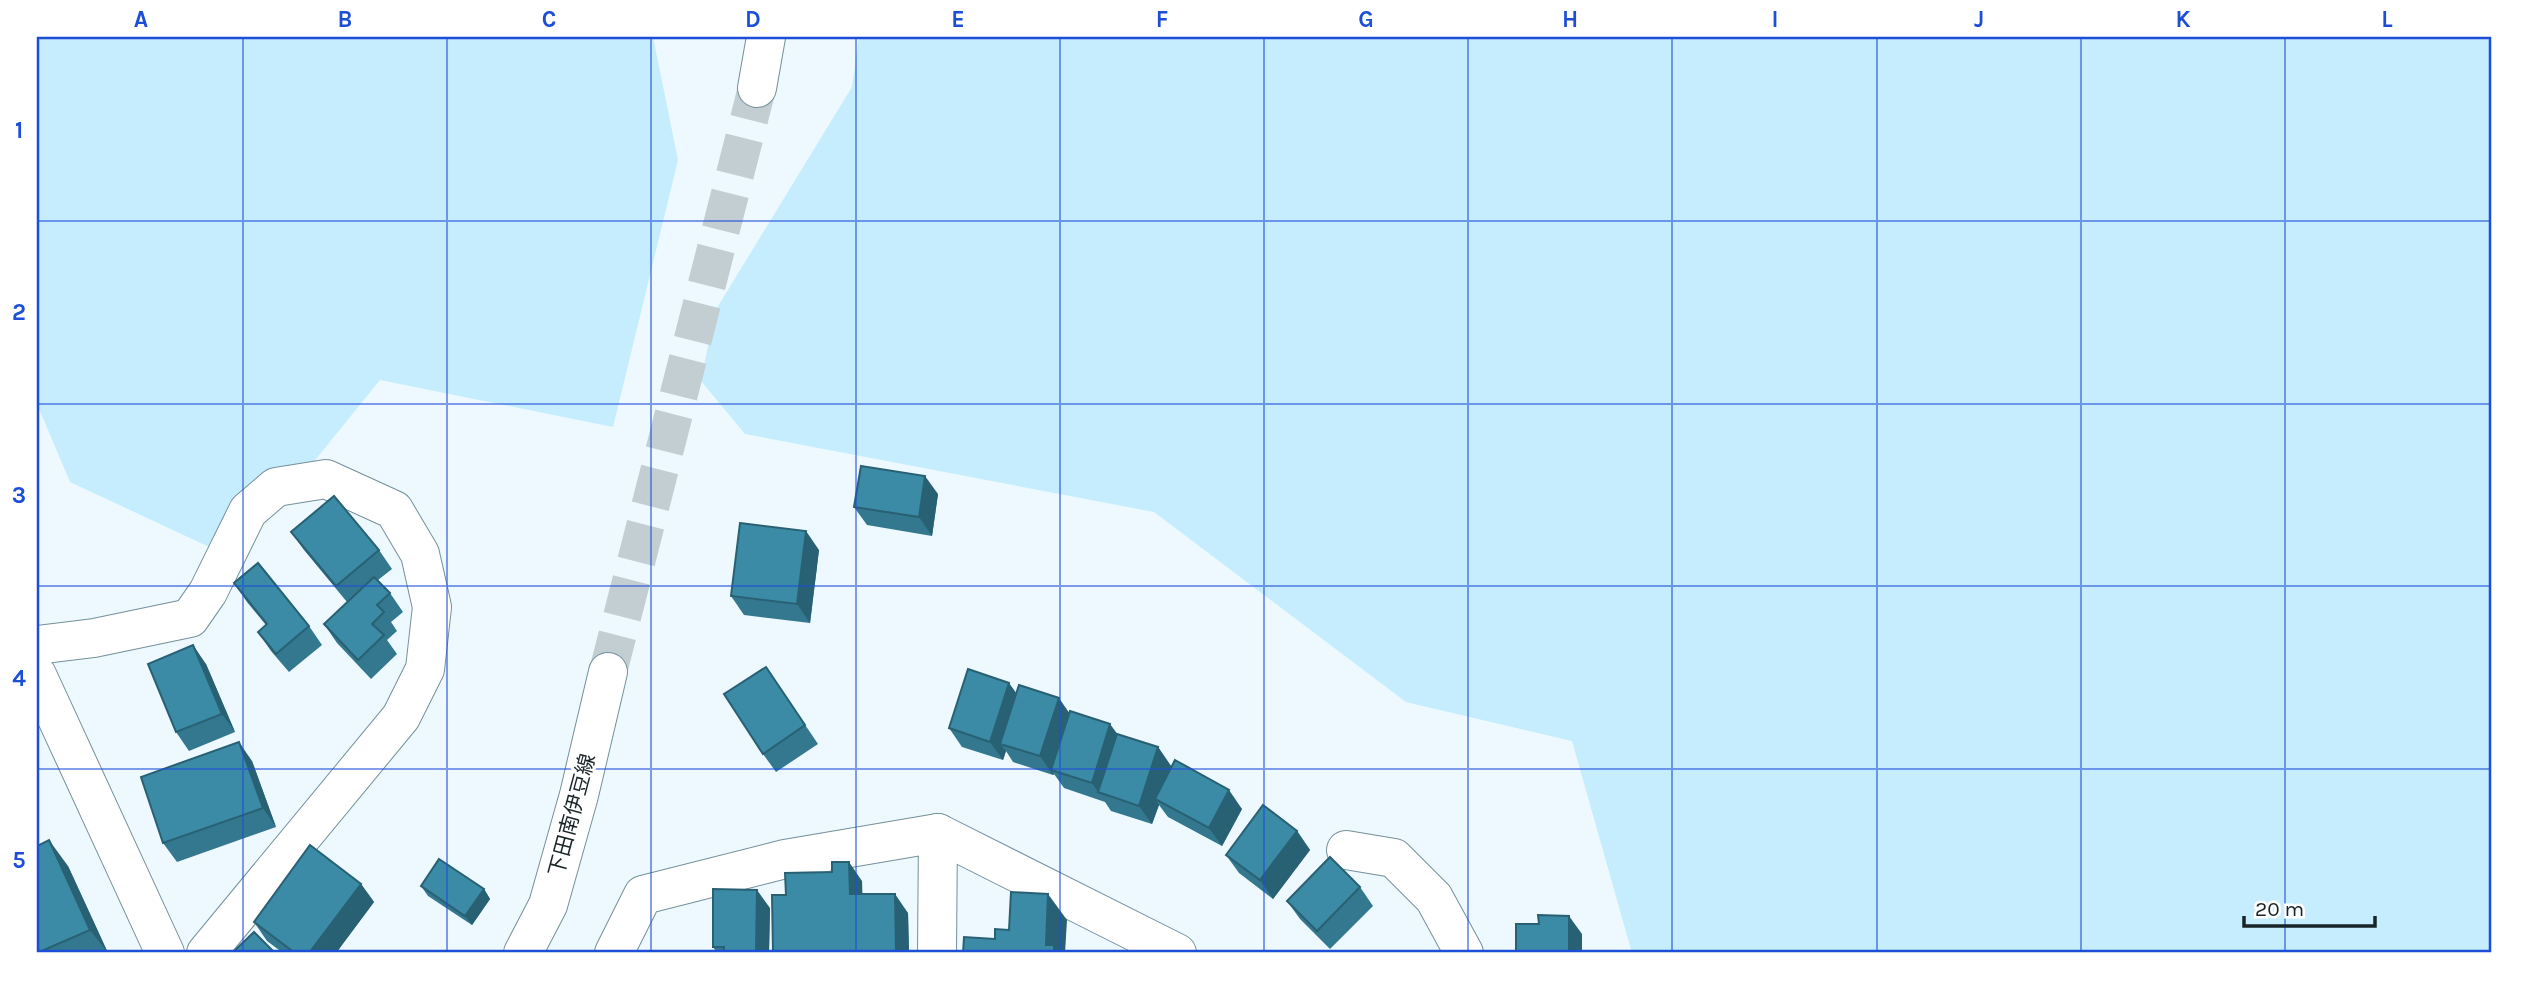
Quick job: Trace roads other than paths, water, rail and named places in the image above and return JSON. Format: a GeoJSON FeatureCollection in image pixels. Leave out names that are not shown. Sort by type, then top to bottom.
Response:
{"type":"FeatureCollection","features":[{"type":"Feature","properties":{"kind":"street"},"geometry":{"type":"LineString","coordinates":[[757,88],[766,37]]}},
{"type":"Feature","properties":{"kind":"street"},"geometry":{"type":"LineString","coordinates":[[37,645],[94,638],[190,618],[208,592],[248,511],[276,487],[326,480],[394,510],[420,554],[432,607],[425,669],[401,717],[206,953]]}},
{"type":"Feature","properties":{"kind":"street","name":"下田南伊豆線"},"geometry":{"type":"LineString","coordinates":[[523,953],[548,905],[579,795],[608,672]]}},
{"type":"Feature","properties":{"kind":"street"},"geometry":{"type":"LineString","coordinates":[[37,675],[164,953]]}},
{"type":"Feature","properties":{"kind":"street"},"geometry":{"type":"LineString","coordinates":[[614,953],[643,895],[785,859],[938,833],[1177,953]]}},
{"type":"Feature","properties":{"kind":"street"},"geometry":{"type":"LineString","coordinates":[[937,953],[938,833]]}},
{"type":"Feature","properties":{"kind":"street"},"geometry":{"type":"LineString","coordinates":[[1346,850],[1394,858],[1434,898],[1464,953]]}},
{"type":"Feature","properties":{"kind":"tunnel"},"geometry":{"type":"LineString","coordinates":[[608,672],[757,88]]}}]}
